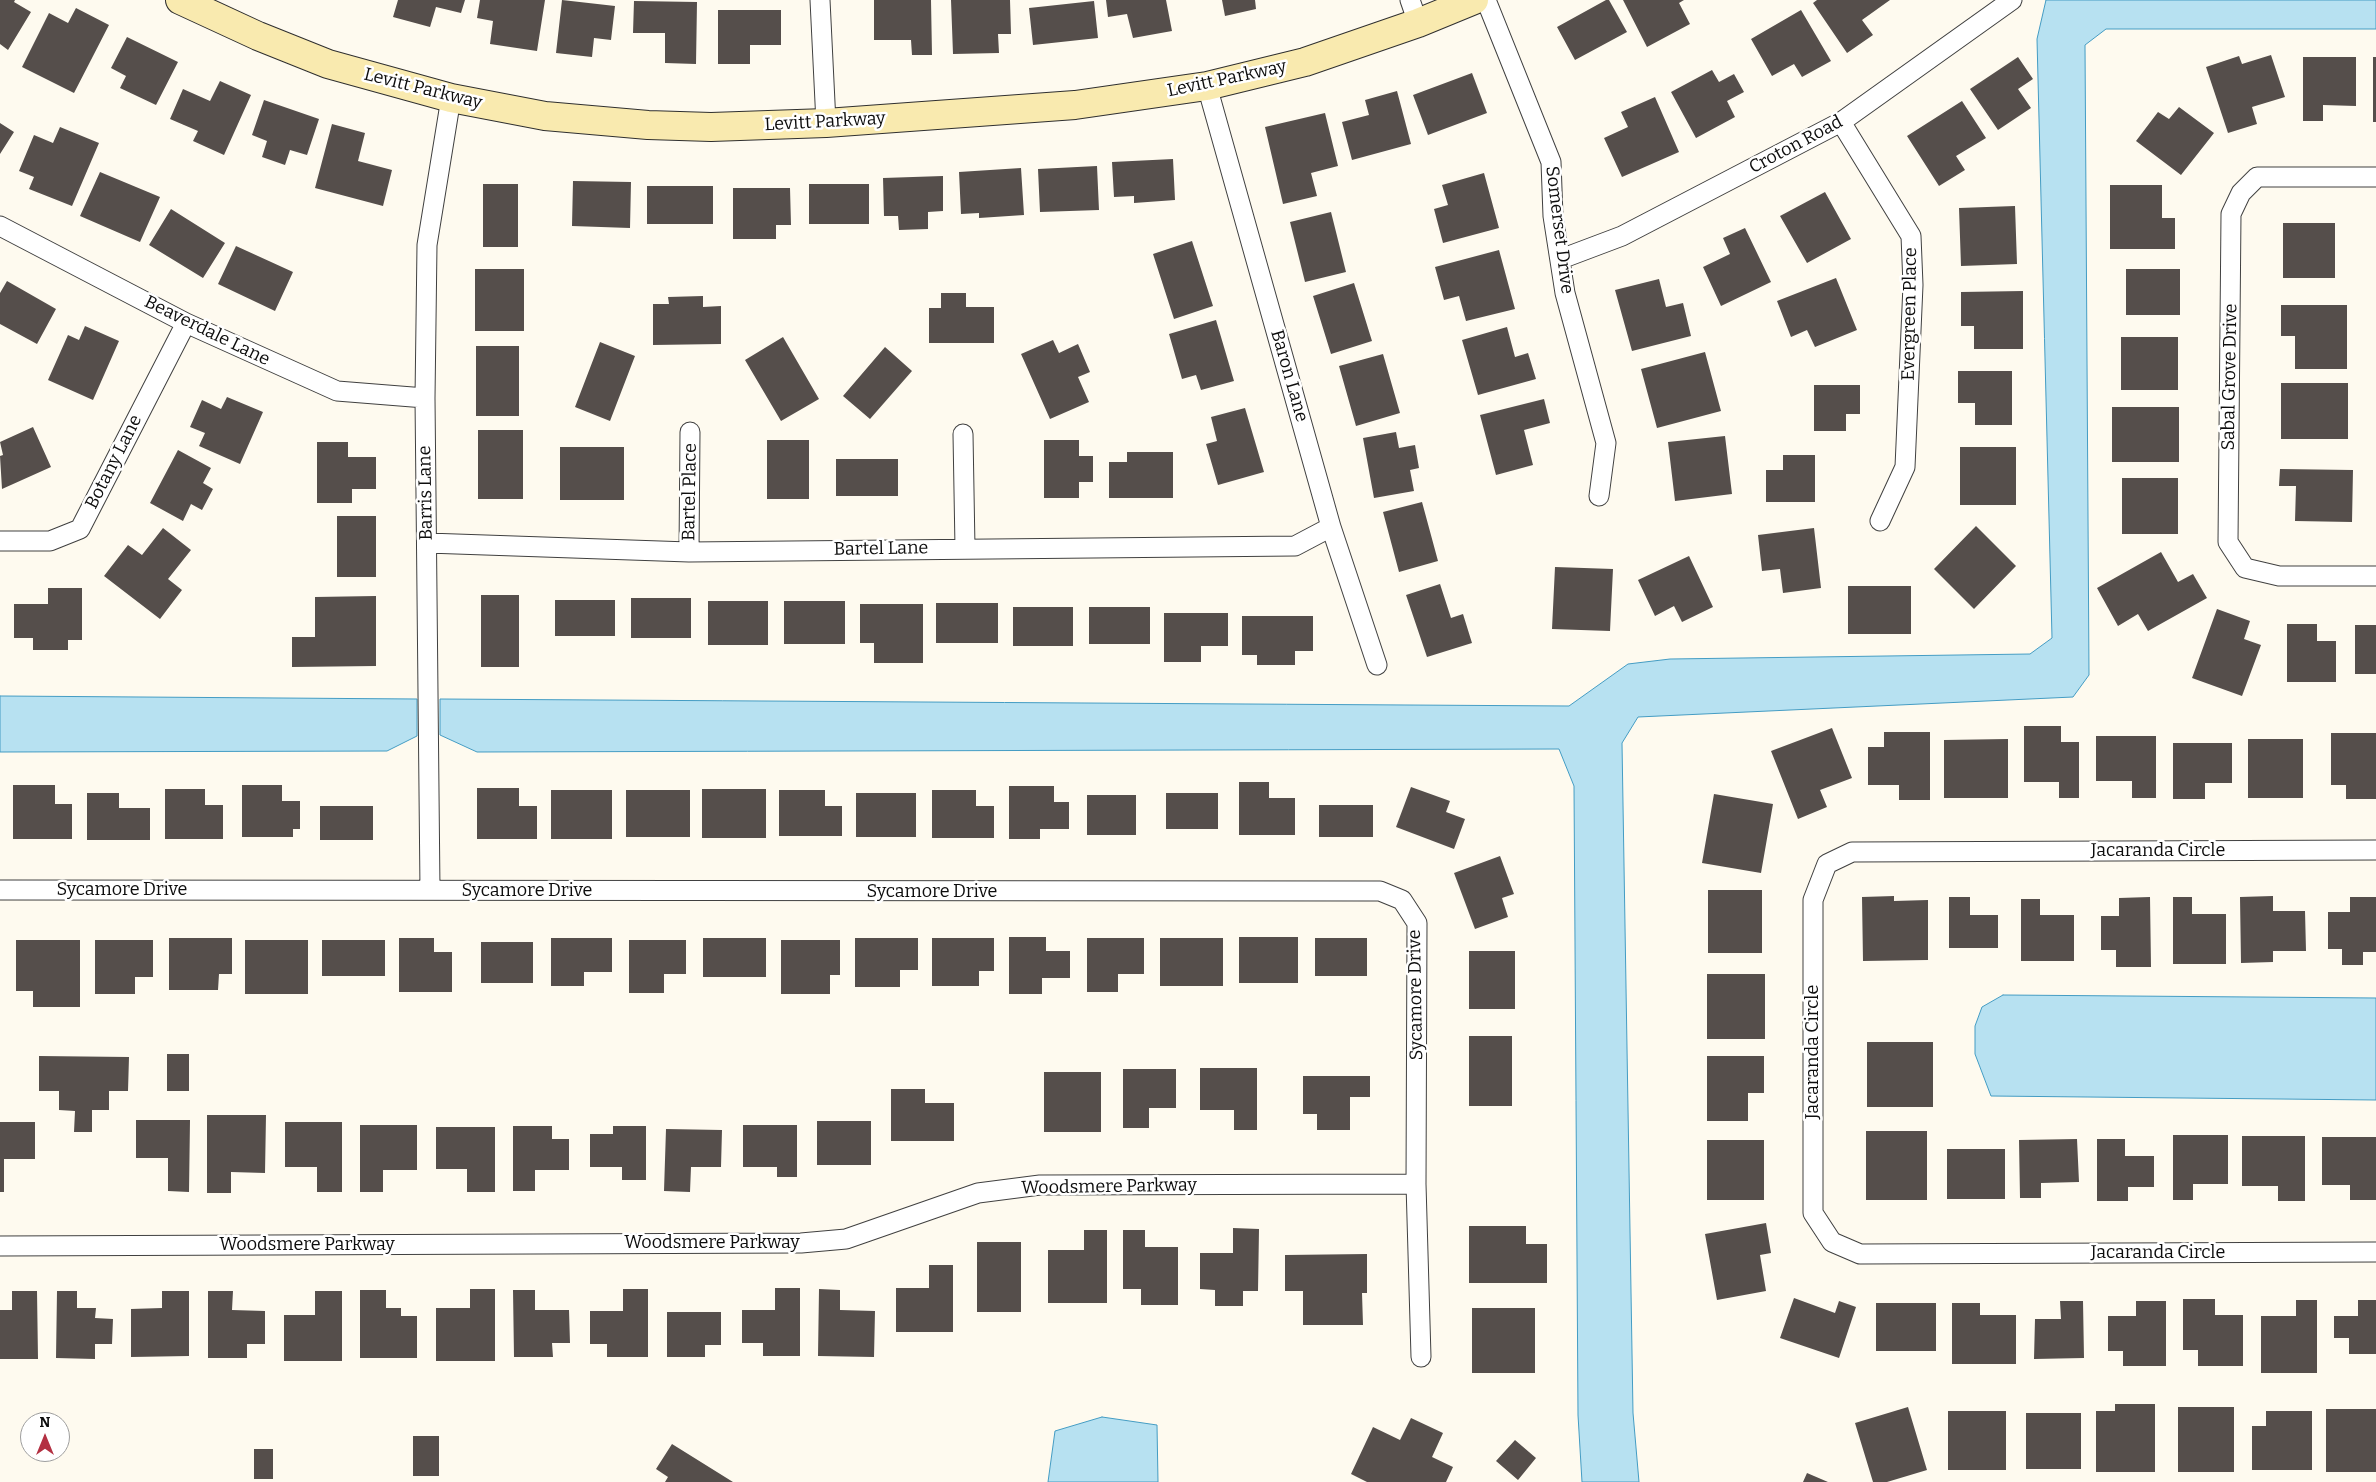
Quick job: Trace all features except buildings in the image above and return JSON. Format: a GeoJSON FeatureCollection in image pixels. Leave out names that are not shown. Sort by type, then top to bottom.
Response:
{"type":"FeatureCollection","features":[{"type":"Feature","properties":{"kind":"street","name":"Levitt Parkway"},"geometry":{"type":"LineString","coordinates":[[180,0],[258,36],[328,64],[451,98],[545,116],[648,125],[711,127],[826,123],[1075,105],[1207,86],[1305,62],[1414,12],[1474,0]]}},
{"type":"Feature","properties":{"kind":"street"},"geometry":{"type":"LineString","coordinates":[[820,0],[826,123]]}},
{"type":"Feature","properties":{"kind":"street","name":"Somerset Drive"},"geometry":{"type":"LineString","coordinates":[[1486,0],[1551,162],[1553,216],[1565,293],[1606,443],[1598,496]]}},
{"type":"Feature","properties":{"kind":"street","name":"Croton Road"},"geometry":{"type":"LineString","coordinates":[[1561,259],[1622,236],[1841,122],[2012,0]]}},
{"type":"Feature","properties":{"kind":"street","name":"Baron Lane"},"geometry":{"type":"LineString","coordinates":[[1207,86],[1331,528],[1377,665]]}},
{"type":"Feature","properties":{"kind":"street","name":"Barris Lane"},"geometry":{"type":"LineString","coordinates":[[430,890],[425,398],[427,244],[451,98]]}},
{"type":"Feature","properties":{"kind":"street","name":"Evergreen Place"},"geometry":{"type":"LineString","coordinates":[[1841,122],[1911,236],[1913,285],[1905,467],[1880,521]]}},
{"type":"Feature","properties":{"kind":"street","name":"Sabal Grove Drive"},"geometry":{"type":"LineString","coordinates":[[2376,177],[2256,177],[2241,193],[2231,214],[2228,542],[2245,568],[2279,576],[2376,576]]}},
{"type":"Feature","properties":{"kind":"street","name":"Beaverdale Lane"},"geometry":{"type":"LineString","coordinates":[[0,226],[186,323],[337,391],[425,398]]}},
{"type":"Feature","properties":{"kind":"street","name":"Botany Lane"},"geometry":{"type":"LineString","coordinates":[[0,541],[50,541],[80,529],[186,323]]}},
{"type":"Feature","properties":{"kind":"street","name":"Bartel Place"},"geometry":{"type":"LineString","coordinates":[[689,552],[690,432]]}},
{"type":"Feature","properties":{"kind":"street"},"geometry":{"type":"LineString","coordinates":[[963,434],[965,548]]}},
{"type":"Feature","properties":{"kind":"street","name":"Bartel Lane"},"geometry":{"type":"LineString","coordinates":[[426,543],[689,552],[1295,546],[1331,528]]}},
{"type":"Feature","properties":{"kind":"street","name":"Jacaranda Circle"},"geometry":{"type":"LineString","coordinates":[[2376,850],[1852,852],[1827,864],[1813,900],[1813,1213],[1832,1242],[1860,1254],[2376,1252]]}},
{"type":"Feature","properties":{"kind":"street","name":"Sycamore Drive"},"geometry":{"type":"LineString","coordinates":[[0,890],[685,892],[1380,891],[1402,900],[1417,923],[1416,1184],[1421,1357]]}},
{"type":"Feature","properties":{"kind":"street","name":"Woodsmere Parkway"},"geometry":{"type":"LineString","coordinates":[[0,1246],[801,1243],[846,1239],[978,1193],[1040,1185],[1416,1184]]}},
{"type":"Feature","properties":{"kind":"water"},"geometry":{"type":"Polygon","coordinates":[[[2046,0],[2376,0],[2376,29],[2106,29],[2085,45],[2089,675],[2073,697],[1638,717],[1622,743],[1633,1413],[1639,1482],[1582,1482],[1578,1415],[1574,786],[1559,749],[477,752],[440,735],[440,699],[1569,706],[1628,664],[1670,659],[2030,654],[2052,638],[2037,39],[2046,0]]]}},
{"type":"Feature","properties":{"kind":"water"},"geometry":{"type":"Polygon","coordinates":[[[0,696],[417,699],[417,736],[387,751],[0,752],[0,696]]]}},
{"type":"Feature","properties":{"kind":"water"},"geometry":{"type":"Polygon","coordinates":[[[2003,995],[2376,998],[2376,1100],[1991,1096],[1975,1054],[1975,1026],[1982,1007],[2003,995]]]}},
{"type":"Feature","properties":{"kind":"water"},"geometry":{"type":"Polygon","coordinates":[[[1102,1417],[1157,1425],[1158,1482],[1048,1482],[1055,1431],[1102,1417]]]}}]}
